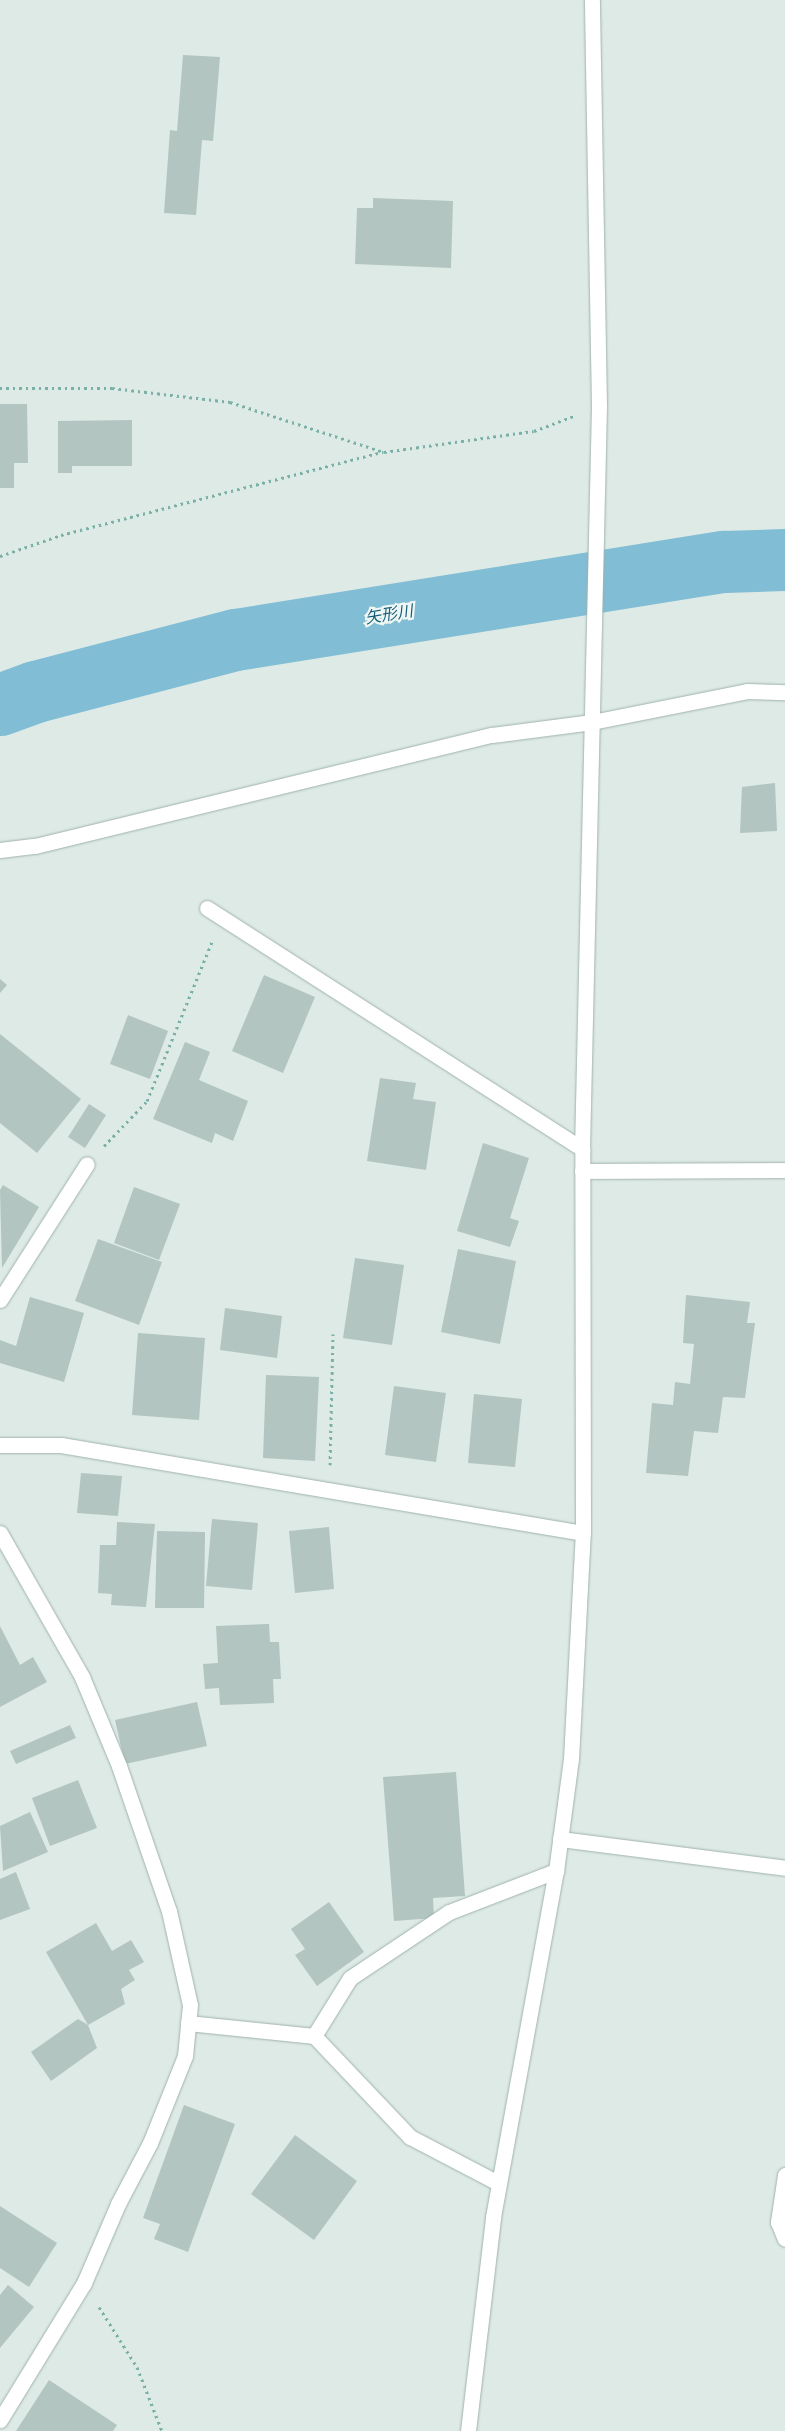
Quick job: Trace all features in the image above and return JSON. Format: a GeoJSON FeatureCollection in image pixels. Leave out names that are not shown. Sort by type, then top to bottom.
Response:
{"type":"FeatureCollection","features":[{"type":"Feature","properties":{"kind":"street"},"geometry":{"type":"LineString","coordinates":[[468,2431],[498,2183],[556,1871],[571,1759],[583,1533],[582,1149],[599,407],[592,0]]}},
{"type":"Feature","properties":{"kind":"street"},"geometry":{"type":"LineString","coordinates":[[0,850],[45,844],[492,735],[592,722],[747,692],[785,692]]}},
{"type":"Feature","properties":{"kind":"street"},"geometry":{"type":"LineString","coordinates":[[207,908],[582,1149]]}},
{"type":"Feature","properties":{"kind":"street"},"geometry":{"type":"LineString","coordinates":[[0,1300],[88,1164]]}},
{"type":"Feature","properties":{"kind":"street"},"geometry":{"type":"LineString","coordinates":[[582,1170],[785,1170]]}},
{"type":"Feature","properties":{"kind":"street"},"geometry":{"type":"LineString","coordinates":[[0,1445],[61,1445],[583,1533]]}},
{"type":"Feature","properties":{"kind":"street"},"geometry":{"type":"LineString","coordinates":[[0,1533],[82,1678],[119,1766],[182,1958],[190,2005],[185,2056],[84,2284],[0,2420]]}},
{"type":"Feature","properties":{"kind":"street"},"geometry":{"type":"LineString","coordinates":[[560,1839],[785,1868]]}},
{"type":"Feature","properties":{"kind":"street"},"geometry":{"type":"LineString","coordinates":[[314,2036],[350,1978],[449,1912],[556,1871]]}},
{"type":"Feature","properties":{"kind":"street"},"geometry":{"type":"LineString","coordinates":[[188,2023],[314,2036],[410,2137],[498,2183]]}},
{"type":"Feature","properties":{"kind":"street"},"geometry":{"type":"LineString","coordinates":[[785,2175],[778,2222],[785,2238]]}},
{"type":"Feature","properties":{"kind":"path"},"geometry":{"type":"LineString","coordinates":[[0,388],[112,388],[230,402],[384,452]]}},
{"type":"Feature","properties":{"kind":"path"},"geometry":{"type":"LineString","coordinates":[[0,556],[61,536],[384,452],[534,431],[599,407]]}},
{"type":"Feature","properties":{"kind":"path"},"geometry":{"type":"LineString","coordinates":[[88,1164],[146,1102],[222,918]]}},
{"type":"Feature","properties":{"kind":"path"},"geometry":{"type":"LineString","coordinates":[[330,1490],[334,1334]]}},
{"type":"Feature","properties":{"kind":"path"},"geometry":{"type":"LineString","coordinates":[[84,2284],[137,2367],[162,2431]]}},
{"type":"Feature","properties":{"kind":"building"},"geometry":{"type":"Polygon","coordinates":[[[183,55],[220,57],[213,141],[202,140],[196,215],[164,213],[170,130],[177,131],[183,55]]]}},
{"type":"Feature","properties":{"kind":"building"},"geometry":{"type":"Polygon","coordinates":[[[373,198],[453,201],[451,268],[355,264],[357,208],[373,208],[373,198]]]}},
{"type":"Feature","properties":{"kind":"building"},"geometry":{"type":"Polygon","coordinates":[[[0,404],[27,404],[28,463],[14,463],[14,488],[0,488],[0,404]]]}},
{"type":"Feature","properties":{"kind":"building"},"geometry":{"type":"Polygon","coordinates":[[[132,420],[132,466],[72,466],[72,473],[58,473],[58,421],[132,420]]]}},
{"type":"Feature","properties":{"kind":"building"},"geometry":{"type":"Polygon","coordinates":[[[775,783],[777,831],[740,833],[742,787],[775,783]]]}},
{"type":"Feature","properties":{"kind":"building"},"geometry":{"type":"Polygon","coordinates":[[[264,975],[315,997],[283,1073],[232,1051],[264,975]]]}},
{"type":"Feature","properties":{"kind":"building"},"geometry":{"type":"Polygon","coordinates":[[[0,979],[7,985],[0,993],[0,979]]]}},
{"type":"Feature","properties":{"kind":"building"},"geometry":{"type":"Polygon","coordinates":[[[128,1015],[168,1031],[150,1079],[110,1064],[128,1015]]]}},
{"type":"Feature","properties":{"kind":"building"},"geometry":{"type":"Polygon","coordinates":[[[0,1034],[81,1099],[37,1153],[0,1123],[0,1034]]]}},
{"type":"Feature","properties":{"kind":"building"},"geometry":{"type":"Polygon","coordinates":[[[185,1042],[210,1052],[199,1080],[248,1101],[233,1141],[215,1133],[212,1143],[153,1119],[185,1042]]]}},
{"type":"Feature","properties":{"kind":"building"},"geometry":{"type":"Polygon","coordinates":[[[380,1078],[416,1083],[413,1099],[436,1102],[426,1170],[367,1161],[380,1078]]]}},
{"type":"Feature","properties":{"kind":"building"},"geometry":{"type":"Polygon","coordinates":[[[89,1104],[106,1115],[85,1148],[68,1137],[89,1104]]]}},
{"type":"Feature","properties":{"kind":"building"},"geometry":{"type":"Polygon","coordinates":[[[483,1143],[529,1158],[510,1218],[519,1221],[510,1247],[457,1231],[483,1143]]]}},
{"type":"Feature","properties":{"kind":"building"},"geometry":{"type":"Polygon","coordinates":[[[3,1185],[39,1207],[2,1268],[0,1190],[3,1185]]]}},
{"type":"Feature","properties":{"kind":"building"},"geometry":{"type":"Polygon","coordinates":[[[134,1187],[180,1204],[159,1260],[114,1243],[134,1187]]]}},
{"type":"Feature","properties":{"kind":"building"},"geometry":{"type":"Polygon","coordinates":[[[98,1239],[162,1262],[139,1325],[75,1301],[98,1239]]]}},
{"type":"Feature","properties":{"kind":"building"},"geometry":{"type":"Polygon","coordinates":[[[458,1249],[516,1261],[500,1344],[441,1332],[458,1249]]]}},
{"type":"Feature","properties":{"kind":"building"},"geometry":{"type":"Polygon","coordinates":[[[355,1258],[404,1265],[392,1345],[343,1338],[355,1258]]]}},
{"type":"Feature","properties":{"kind":"building"},"geometry":{"type":"Polygon","coordinates":[[[686,1295],[750,1302],[747,1323],[755,1323],[745,1398],[723,1397],[718,1433],[694,1431],[688,1476],[646,1473],[652,1403],[673,1405],[675,1382],[690,1384],[694,1344],[683,1343],[686,1295]]]}},
{"type":"Feature","properties":{"kind":"building"},"geometry":{"type":"Polygon","coordinates":[[[30,1297],[84,1313],[64,1382],[0,1363],[0,1340],[16,1346],[30,1297]]]}},
{"type":"Feature","properties":{"kind":"building"},"geometry":{"type":"Polygon","coordinates":[[[225,1308],[282,1316],[277,1358],[220,1350],[225,1308]]]}},
{"type":"Feature","properties":{"kind":"building"},"geometry":{"type":"Polygon","coordinates":[[[138,1333],[205,1338],[199,1420],[132,1415],[138,1333]]]}},
{"type":"Feature","properties":{"kind":"building"},"geometry":{"type":"Polygon","coordinates":[[[266,1375],[319,1377],[315,1461],[263,1458],[266,1375]]]}},
{"type":"Feature","properties":{"kind":"building"},"geometry":{"type":"Polygon","coordinates":[[[394,1386],[446,1393],[436,1462],[385,1455],[394,1386]]]}},
{"type":"Feature","properties":{"kind":"building"},"geometry":{"type":"Polygon","coordinates":[[[474,1394],[522,1399],[515,1467],[468,1463],[474,1394]]]}},
{"type":"Feature","properties":{"kind":"building"},"geometry":{"type":"Polygon","coordinates":[[[81,1473],[122,1476],[118,1516],[77,1513],[81,1473]]]}},
{"type":"Feature","properties":{"kind":"building"},"geometry":{"type":"Polygon","coordinates":[[[212,1519],[258,1523],[252,1590],[206,1586],[212,1519]]]}},
{"type":"Feature","properties":{"kind":"building"},"geometry":{"type":"Polygon","coordinates":[[[117,1522],[155,1524],[146,1607],[111,1605],[112,1594],[98,1593],[100,1545],[116,1545],[117,1522]]]}},
{"type":"Feature","properties":{"kind":"building"},"geometry":{"type":"Polygon","coordinates":[[[329,1527],[334,1589],[295,1593],[289,1531],[329,1527]]]}},
{"type":"Feature","properties":{"kind":"building"},"geometry":{"type":"Polygon","coordinates":[[[157,1531],[205,1532],[204,1608],[155,1608],[157,1531]]]}},
{"type":"Feature","properties":{"kind":"building"},"geometry":{"type":"Polygon","coordinates":[[[269,1624],[270,1642],[279,1642],[281,1679],[273,1679],[274,1703],[220,1705],[219,1688],[205,1689],[203,1664],[218,1663],[216,1626],[269,1624]]]}},
{"type":"Feature","properties":{"kind":"building"},"geometry":{"type":"Polygon","coordinates":[[[0,1626],[20,1665],[33,1657],[47,1682],[0,1707],[0,1626]]]}},
{"type":"Feature","properties":{"kind":"building"},"geometry":{"type":"Polygon","coordinates":[[[197,1702],[207,1746],[125,1764],[115,1720],[197,1702]]]}},
{"type":"Feature","properties":{"kind":"building"},"geometry":{"type":"Polygon","coordinates":[[[70,1725],[76,1738],[16,1764],[10,1751],[70,1725]]]}},
{"type":"Feature","properties":{"kind":"building"},"geometry":{"type":"Polygon","coordinates":[[[456,1772],[465,1896],[433,1898],[434,1918],[394,1921],[383,1777],[456,1772]]]}},
{"type":"Feature","properties":{"kind":"building"},"geometry":{"type":"Polygon","coordinates":[[[78,1780],[97,1828],[50,1846],[32,1798],[78,1780]]]}},
{"type":"Feature","properties":{"kind":"building"},"geometry":{"type":"Polygon","coordinates":[[[30,1812],[48,1852],[3,1871],[0,1826],[30,1812]]]}},
{"type":"Feature","properties":{"kind":"building"},"geometry":{"type":"Polygon","coordinates":[[[16,1872],[30,1909],[0,1920],[0,1879],[16,1872]]]}},
{"type":"Feature","properties":{"kind":"building"},"geometry":{"type":"Polygon","coordinates":[[[329,1902],[364,1952],[317,1986],[295,1955],[305,1949],[291,1929],[329,1902]]]}},
{"type":"Feature","properties":{"kind":"building"},"geometry":{"type":"Polygon","coordinates":[[[96,1923],[112,1951],[131,1940],[144,1962],[129,1970],[135,1980],[121,1989],[125,2004],[88,2025],[46,1952],[96,1923]]]}},
{"type":"Feature","properties":{"kind":"building"},"geometry":{"type":"Polygon","coordinates":[[[78,2019],[88,2025],[97,2048],[51,2081],[31,2052],[78,2019]]]}},
{"type":"Feature","properties":{"kind":"building"},"geometry":{"type":"Polygon","coordinates":[[[184,2105],[235,2124],[188,2252],[154,2239],[160,2224],[143,2218],[184,2105]]]}},
{"type":"Feature","properties":{"kind":"building"},"geometry":{"type":"Polygon","coordinates":[[[295,2135],[357,2181],[314,2240],[251,2194],[295,2135]]]}},
{"type":"Feature","properties":{"kind":"building"},"geometry":{"type":"Polygon","coordinates":[[[0,2206],[57,2243],[29,2287],[0,2268],[0,2206]]]}},
{"type":"Feature","properties":{"kind":"building"},"geometry":{"type":"Polygon","coordinates":[[[8,2285],[34,2307],[0,2348],[0,2295],[8,2285]]]}},
{"type":"Feature","properties":{"kind":"building"},"geometry":{"type":"Polygon","coordinates":[[[49,2380],[117,2425],[113,2431],[16,2431],[49,2380]]]}},
{"type":"Feature","properties":{"kind":"waterway","name":"矢形川"},"geometry":{"type":"LineString","coordinates":[[0,705],[36,692],[236,640],[725,562],[785,560]]}}]}
